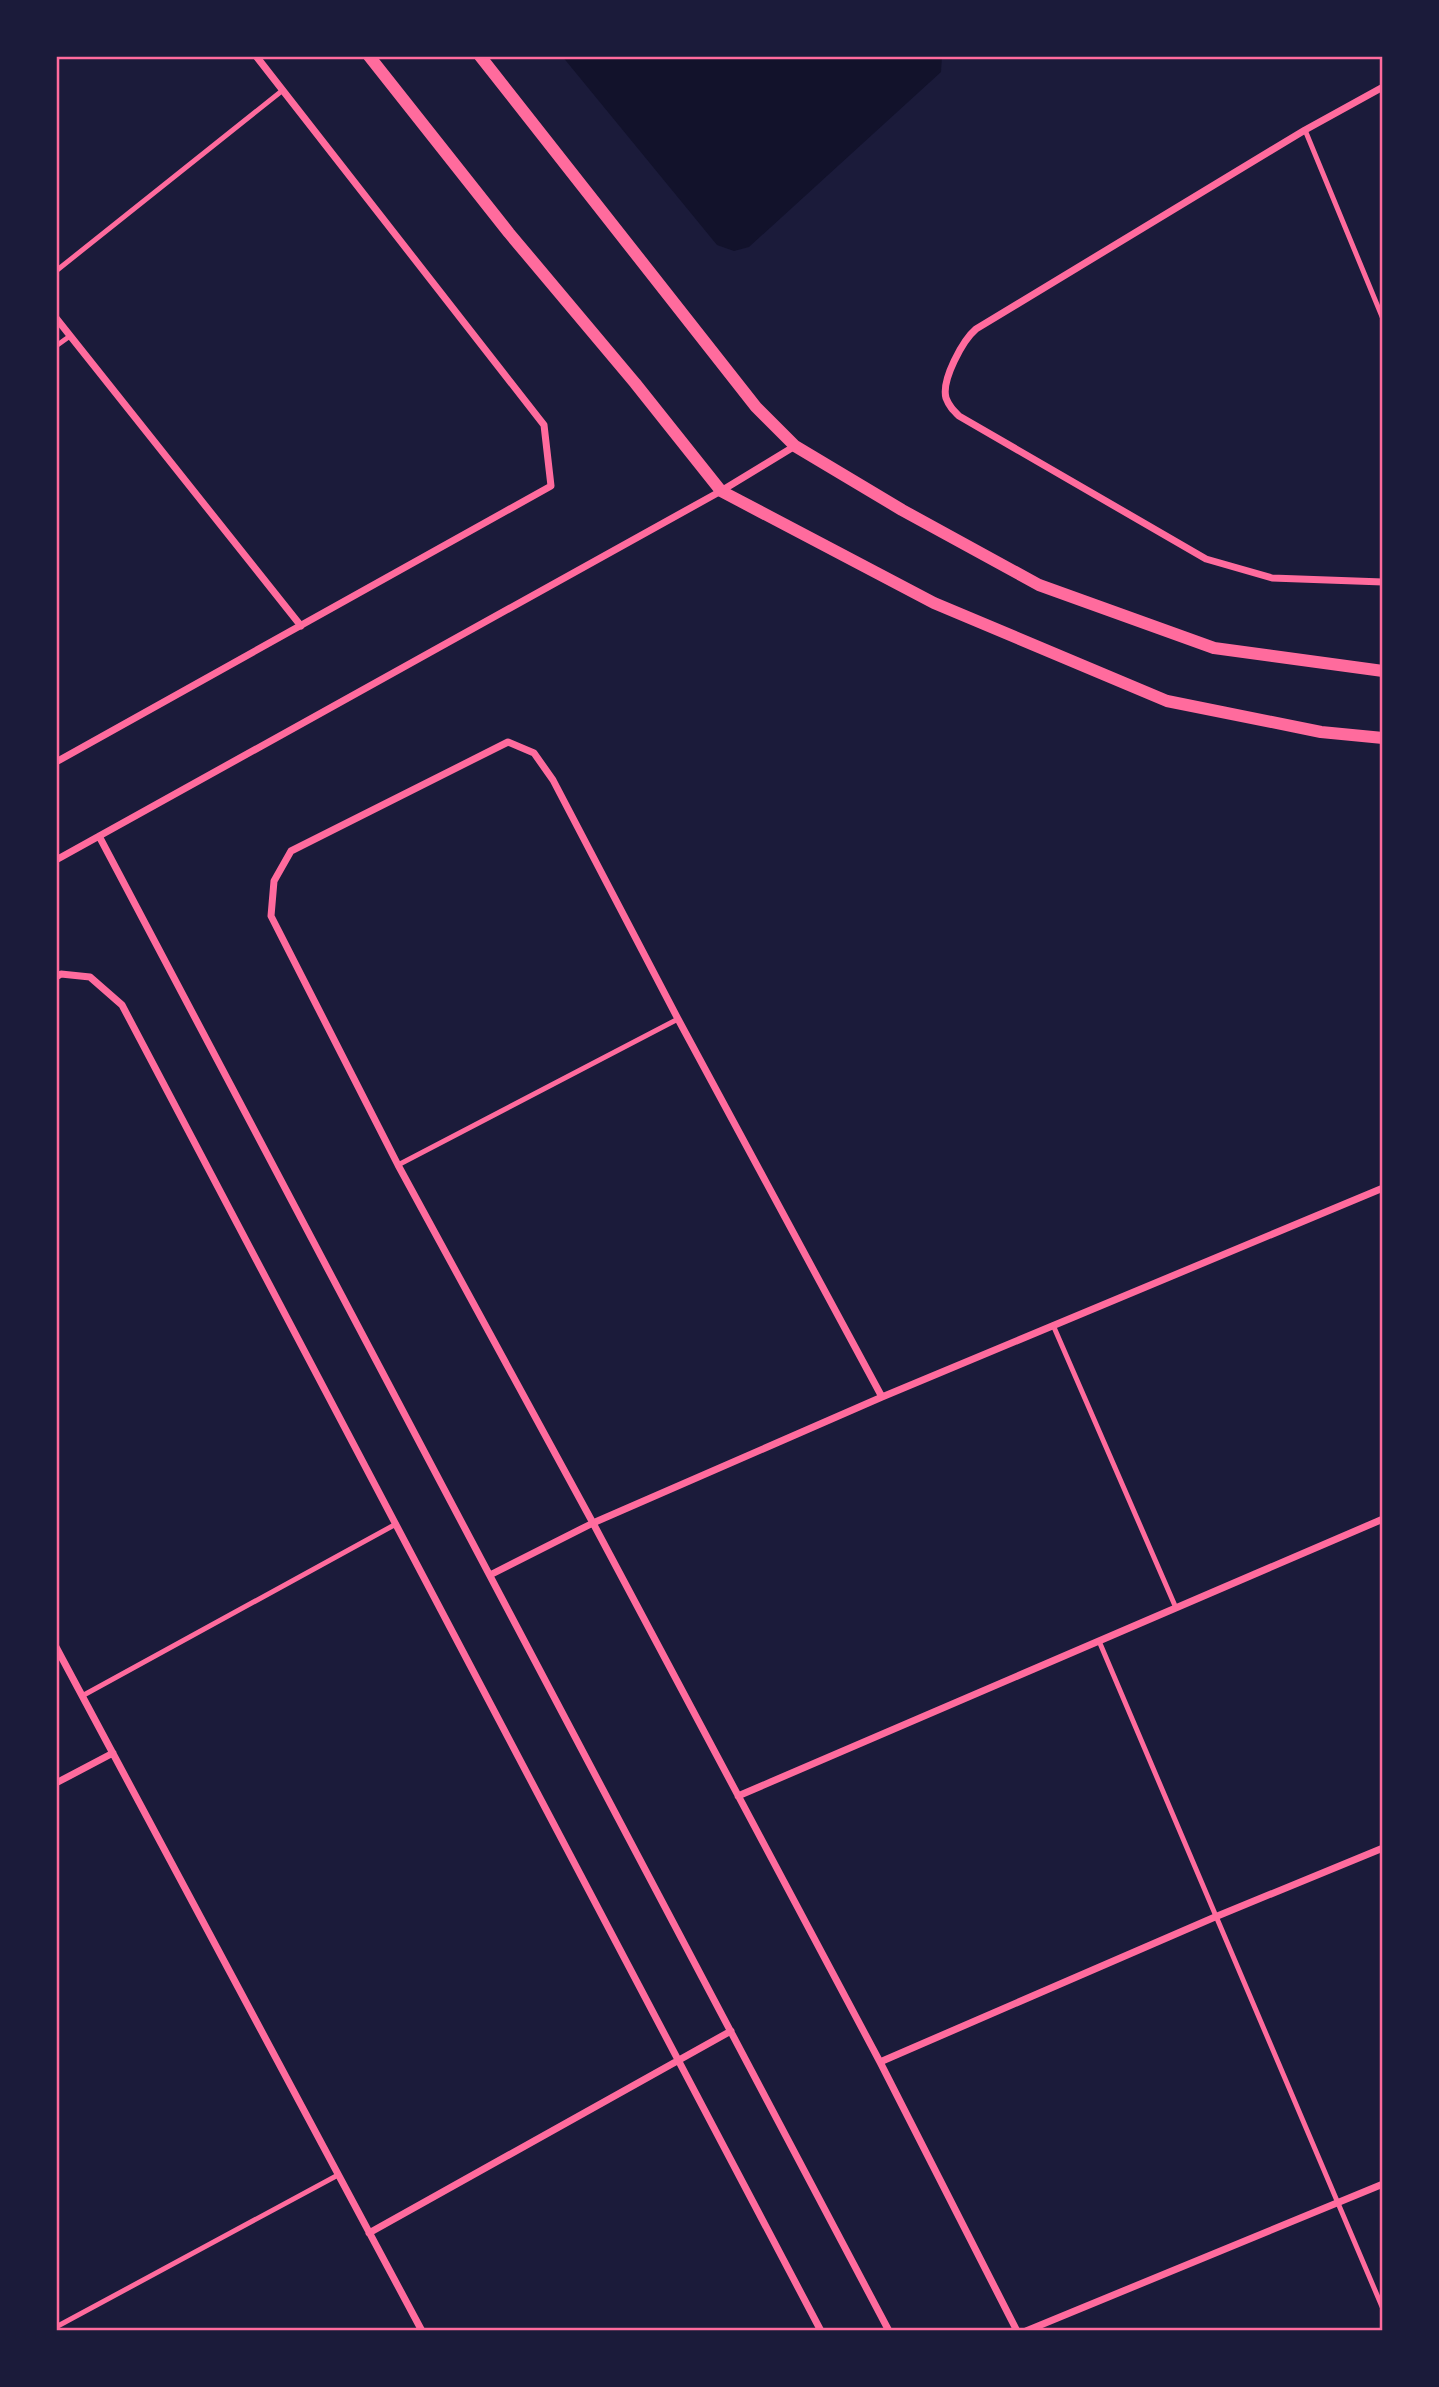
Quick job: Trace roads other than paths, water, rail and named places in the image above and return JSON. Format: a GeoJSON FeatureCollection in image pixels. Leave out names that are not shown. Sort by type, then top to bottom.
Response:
{"type":"FeatureCollection","features":[{"type":"Feature","properties":{"kind":"street"},"geometry":{"type":"LineString","coordinates":[[56,762],[551,486],[544,425],[256,56]]}},
{"type":"Feature","properties":{"kind":"street"},"geometry":{"type":"LineString","coordinates":[[369,56],[509,233],[635,383],[721,491],[934,603],[1167,701],[1321,732],[1383,738]]}},
{"type":"Feature","properties":{"kind":"street"},"geometry":{"type":"LineString","coordinates":[[480,56],[756,407],[795,446],[902,510],[1039,585],[1214,648],[1383,671]]}},
{"type":"Feature","properties":{"kind":"street"},"geometry":{"type":"LineString","coordinates":[[1383,88],[1305,130],[976,329],[964,342],[947,378],[945,389],[946,399],[959,416],[1206,559],[1272,578],[1383,582]]}},
{"type":"Feature","properties":{"kind":"street"},"geometry":{"type":"LineString","coordinates":[[56,318],[301,626]]}},
{"type":"Feature","properties":{"kind":"street"},"geometry":{"type":"LineString","coordinates":[[56,860],[721,491],[795,446]]}},
{"type":"Feature","properties":{"kind":"street"},"geometry":{"type":"LineString","coordinates":[[882,1396],[678,1019],[553,780],[534,753],[508,742],[291,851],[274,881],[271,916],[398,1165],[593,1523],[880,2062],[1017,2331]]}},
{"type":"Feature","properties":{"kind":"street"},"geometry":{"type":"LineString","coordinates":[[99,836],[889,2331]]}},
{"type":"Feature","properties":{"kind":"street"},"geometry":{"type":"LineString","coordinates":[[59,975],[90,977],[122,1005],[821,2331]]}},
{"type":"Feature","properties":{"kind":"street"},"geometry":{"type":"LineString","coordinates":[[490,1575],[593,1523],[882,1396],[1383,1188]]}},
{"type":"Feature","properties":{"kind":"street"},"geometry":{"type":"LineString","coordinates":[[738,1796],[1383,1519]]}},
{"type":"Feature","properties":{"kind":"street"},"geometry":{"type":"LineString","coordinates":[[56,1647],[422,2331]]}},
{"type":"Feature","properties":{"kind":"street"},"geometry":{"type":"LineString","coordinates":[[56,1783],[113,1753]]}},
{"type":"Feature","properties":{"kind":"street"},"geometry":{"type":"LineString","coordinates":[[880,2062],[1215,1917],[1383,1848]]}},
{"type":"Feature","properties":{"kind":"street"},"geometry":{"type":"LineString","coordinates":[[369,2232],[731,2031]]}},
{"type":"Feature","properties":{"kind":"street"},"geometry":{"type":"LineString","coordinates":[[1026,2331],[1383,2184]]}},
{"type":"Feature","properties":{"kind":"lane"},"geometry":{"type":"LineString","coordinates":[[56,271],[283,90]]}},
{"type":"Feature","properties":{"kind":"lane"},"geometry":{"type":"LineString","coordinates":[[1305,130],[1383,319]]}},
{"type":"Feature","properties":{"kind":"lane"},"geometry":{"type":"LineString","coordinates":[[56,346],[70,336]]}},
{"type":"Feature","properties":{"kind":"lane"},"geometry":{"type":"LineString","coordinates":[[398,1165],[678,1019]]}},
{"type":"Feature","properties":{"kind":"lane"},"geometry":{"type":"LineString","coordinates":[[1053,1325],[1176,1608]]}},
{"type":"Feature","properties":{"kind":"lane"},"geometry":{"type":"LineString","coordinates":[[82,1696],[396,1524]]}},
{"type":"Feature","properties":{"kind":"lane"},"geometry":{"type":"LineString","coordinates":[[1099,1641],[1383,2309]]}},
{"type":"Feature","properties":{"kind":"lane"},"geometry":{"type":"LineString","coordinates":[[56,2327],[338,2175]]}}]}
